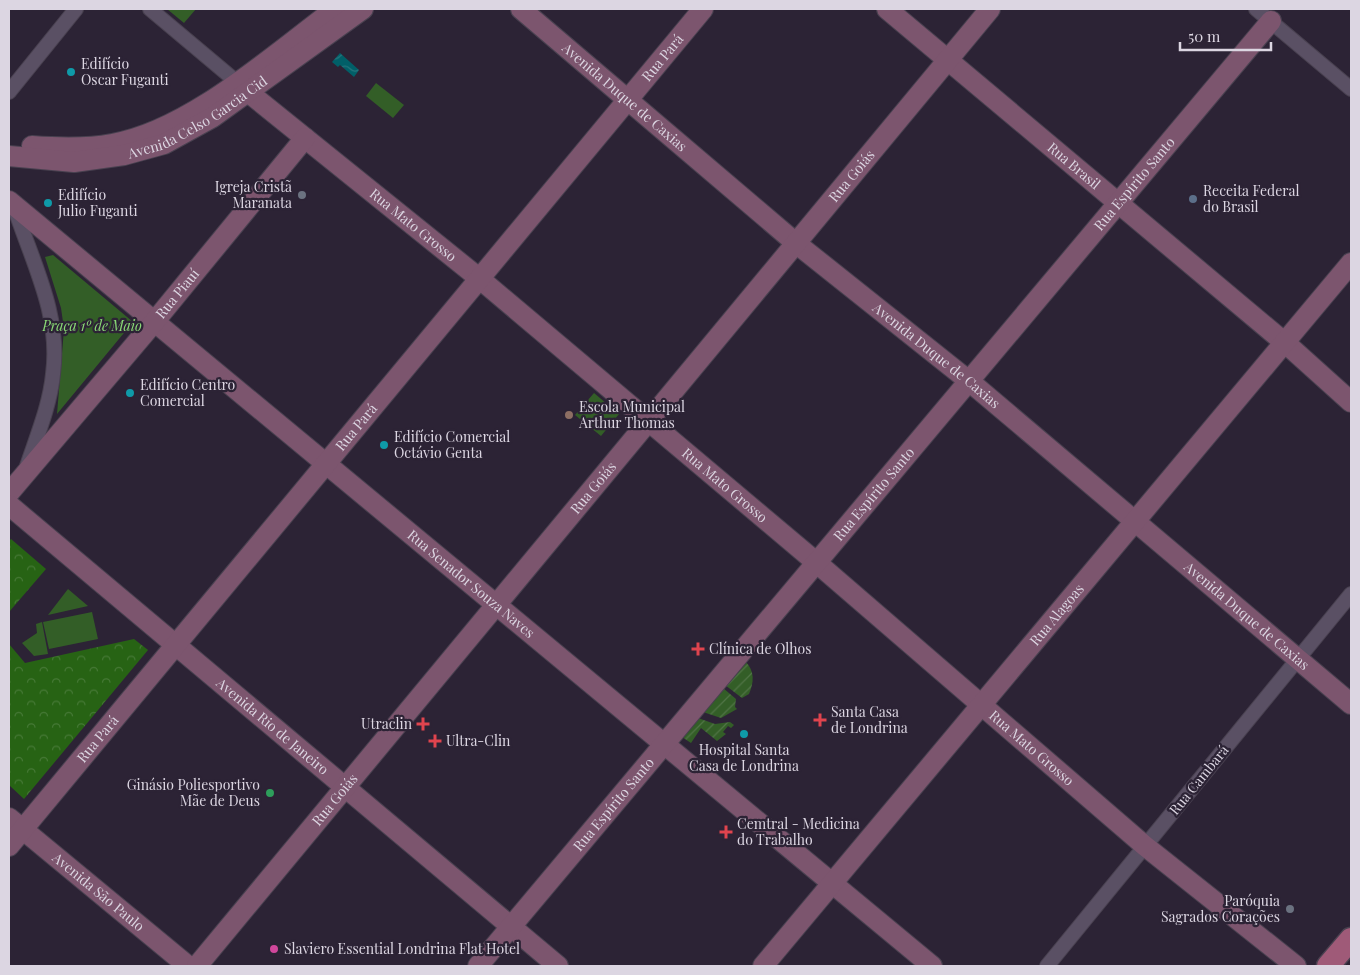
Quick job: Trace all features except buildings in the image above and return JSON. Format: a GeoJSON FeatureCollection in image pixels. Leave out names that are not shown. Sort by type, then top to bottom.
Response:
{"type":"FeatureCollection","features":[{"type":"Feature","properties":{"kind":"main road"},"geometry":{"type":"LineString","coordinates":[[1328,966],[1351,940]]}},
{"type":"Feature","properties":{"kind":"street"},"geometry":{"type":"LineString","coordinates":[[9,92],[76,9]]}},
{"type":"Feature","properties":{"kind":"street","name":"Rua Mato Grosso"},"geometry":{"type":"LineString","coordinates":[[150,9],[305,138],[480,279],[649,421],[982,704],[1145,846],[1296,966]]}},
{"type":"Feature","properties":{"kind":"street","name":"Avenida Celso Garcia Cid"},"geometry":{"type":"LineString","coordinates":[[9,156],[74,162],[142,151],[191,130],[335,9]]}},
{"type":"Feature","properties":{"kind":"street","name":"Avenida Celso Garcia Cid"},"geometry":{"type":"LineString","coordinates":[[9,145],[78,147],[126,141],[172,123],[243,87],[363,9]]}},
{"type":"Feature","properties":{"kind":"street","name":"Avenida Duque de Caxias"},"geometry":{"type":"LineString","coordinates":[[521,9],[797,244],[968,381],[1351,704]]}},
{"type":"Feature","properties":{"kind":"street","name":"Rua Pará"},"geometry":{"type":"LineString","coordinates":[[9,846],[16,824],[176,645],[324,464],[703,9]]}},
{"type":"Feature","properties":{"kind":"street","name":"Rua Brasil"},"geometry":{"type":"LineString","coordinates":[[886,9],[1284,342],[1351,402]]}},
{"type":"Feature","properties":{"kind":"street","name":"Rua Goiás"},"geometry":{"type":"LineString","coordinates":[[198,966],[990,9]]}},
{"type":"Feature","properties":{"kind":"street"},"geometry":{"type":"LineString","coordinates":[[1263,15],[1351,89]]}},
{"type":"Feature","properties":{"kind":"street","name":"Rua Espírito Santo"},"geometry":{"type":"LineString","coordinates":[[478,966],[1118,203],[1263,15]]}},
{"type":"Feature","properties":{"kind":"street","name":"Rua Piauí"},"geometry":{"type":"LineString","coordinates":[[9,493],[155,321],[305,138]]}},
{"type":"Feature","properties":{"kind":"street"},"geometry":{"type":"LineString","coordinates":[[12,204],[43,284],[50,309],[55,350],[50,392],[25,474]]}},
{"type":"Feature","properties":{"kind":"street","name":"Rua Senador Souza Naves"},"geometry":{"type":"LineString","coordinates":[[12,204],[155,321],[494,606],[932,966]]}},
{"type":"Feature","properties":{"kind":"street","name":"Rua Alagoas"},"geometry":{"type":"LineString","coordinates":[[762,966],[1351,263]]}},
{"type":"Feature","properties":{"kind":"street","name":"Avenida Rio de Janeiro"},"geometry":{"type":"LineString","coordinates":[[9,505],[558,966]]}},
{"type":"Feature","properties":{"kind":"street","name":"Rua Cambará"},"geometry":{"type":"LineString","coordinates":[[1047,966],[1351,594]]}},
{"type":"Feature","properties":{"kind":"street","name":"Avenida São Paulo"},"geometry":{"type":"LineString","coordinates":[[16,824],[188,966]]}},
{"type":"Feature","properties":{"kind":"green space"},"geometry":{"type":"Polygon","coordinates":[[[167,9],[196,9],[184,23],[167,9]]]}},
{"type":"Feature","properties":{"kind":"green space"},"geometry":{"type":"Polygon","coordinates":[[[376,83],[404,105],[393,118],[366,96],[376,83]]]}},
{"type":"Feature","properties":{"kind":"green space","name":"Praça 1º de Maio"},"geometry":{"type":"Polygon","coordinates":[[[53,255],[133,322],[57,414],[64,329],[61,308],[45,257],[53,255]]]}},
{"type":"Feature","properties":{"kind":"green space"},"geometry":{"type":"Polygon","coordinates":[[[594,393],[619,414],[601,436],[575,415],[594,393]]]}},
{"type":"Feature","properties":{"kind":"green space"},"geometry":{"type":"Polygon","coordinates":[[[11,539],[46,569],[9,612],[9,541],[11,539]]]}},
{"type":"Feature","properties":{"kind":"green space"},"geometry":{"type":"Polygon","coordinates":[[[68,589],[88,606],[48,615],[68,589]]]}},
{"type":"Feature","properties":{"kind":"green space"},"geometry":{"type":"Polygon","coordinates":[[[92,612],[98,639],[49,649],[43,622],[92,612]]]}},
{"type":"Feature","properties":{"kind":"green space"},"geometry":{"type":"Polygon","coordinates":[[[42,622],[48,654],[34,656],[22,643],[37,633],[36,624],[42,622]]]}},
{"type":"Feature","properties":{"kind":"green space"},"geometry":{"type":"Polygon","coordinates":[[[134,639],[148,650],[24,799],[9,785],[9,644],[25,663],[134,639]]]}},
{"type":"Feature","properties":{"kind":"green space"},"geometry":{"type":"Polygon","coordinates":[[[745,661],[751,669],[753,681],[749,694],[742,698],[725,685],[745,661]]]}},
{"type":"Feature","properties":{"kind":"green space"},"geometry":{"type":"Polygon","coordinates":[[[723,688],[736,699],[735,707],[737,709],[721,718],[703,712],[723,688]]]}},
{"type":"Feature","properties":{"kind":"green space"},"geometry":{"type":"Polygon","coordinates":[[[698,718],[715,724],[730,722],[734,725],[731,728],[728,726],[723,732],[726,734],[717,741],[701,728],[691,743],[682,737],[698,718]]]}},
{"type":"Feature","properties":{"kind":"water"},"geometry":{"type":"Polygon","coordinates":[[[340,53],[359,70],[354,77],[340,65],[338,67],[332,62],[340,53]]]}},
{"type":"Feature","properties":{"kind":"place","name":"Edifício Oscar Fuganti"},"geometry":{"type":"Point","coordinates":[71,72]}},
{"type":"Feature","properties":{"kind":"place","name":"Igreja Cristã Maranata"},"geometry":{"type":"Point","coordinates":[302,195]}},
{"type":"Feature","properties":{"kind":"place","name":"Receita Federal do Brasil"},"geometry":{"type":"Point","coordinates":[1193,199]}},
{"type":"Feature","properties":{"kind":"place","name":"Edifício Julio Fuganti"},"geometry":{"type":"Point","coordinates":[48,203]}},
{"type":"Feature","properties":{"kind":"place","name":"Edifício Centro Comercial"},"geometry":{"type":"Point","coordinates":[130,393]}},
{"type":"Feature","properties":{"kind":"place","name":"Escola Municipal Arthur Thomas"},"geometry":{"type":"Point","coordinates":[569,415]}},
{"type":"Feature","properties":{"kind":"place","name":"Edifício Comercial Octávio Genta"},"geometry":{"type":"Point","coordinates":[384,445]}},
{"type":"Feature","properties":{"kind":"place","name":"Clínica de Olhos"},"geometry":{"type":"Point","coordinates":[698,649]}},
{"type":"Feature","properties":{"kind":"place","name":"Santa Casa de Londrina"},"geometry":{"type":"Point","coordinates":[820,720]}},
{"type":"Feature","properties":{"kind":"place","name":"Utraclin"},"geometry":{"type":"Point","coordinates":[423,724]}},
{"type":"Feature","properties":{"kind":"place","name":"Hospital Santa Casa de Londrina"},"geometry":{"type":"Point","coordinates":[744,734]}},
{"type":"Feature","properties":{"kind":"place","name":"Ultra-Clin"},"geometry":{"type":"Point","coordinates":[435,741]}},
{"type":"Feature","properties":{"kind":"place","name":"Ginásio Poliesportivo Mãe de Deus"},"geometry":{"type":"Point","coordinates":[270,793]}},
{"type":"Feature","properties":{"kind":"place","name":"Cemtral - Medicina do Trabalho"},"geometry":{"type":"Point","coordinates":[726,832]}},
{"type":"Feature","properties":{"kind":"place","name":"Paróquia Sagrados Corações"},"geometry":{"type":"Point","coordinates":[1290,909]}},
{"type":"Feature","properties":{"kind":"place","name":"Slaviero Essential Londrina Flat Hotel"},"geometry":{"type":"Point","coordinates":[274,949]}}]}
